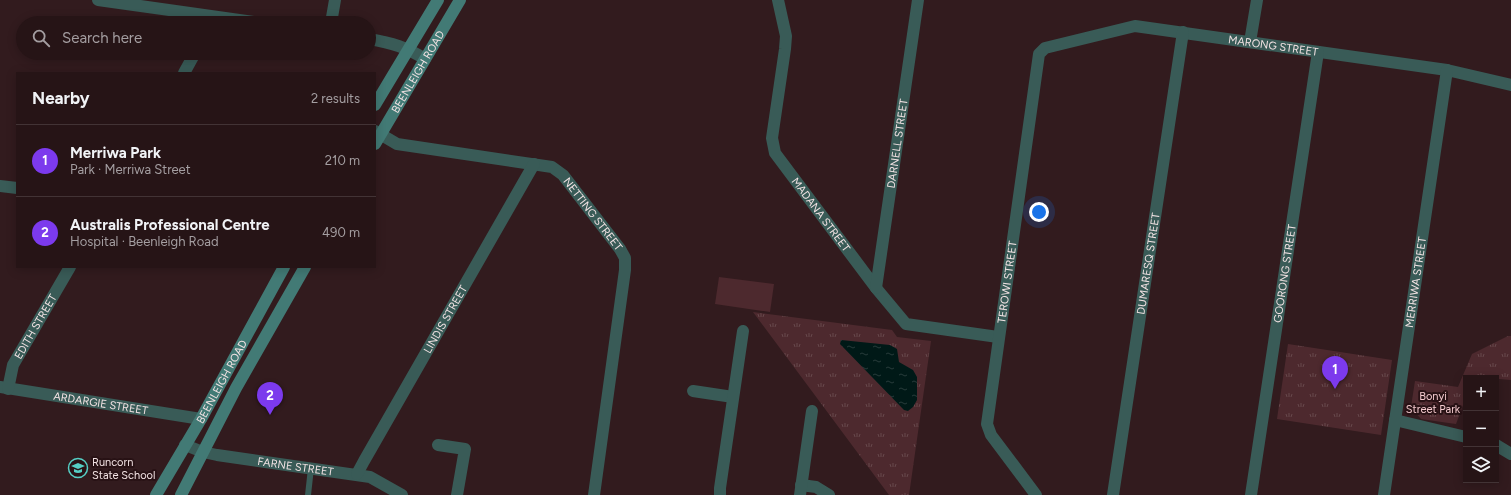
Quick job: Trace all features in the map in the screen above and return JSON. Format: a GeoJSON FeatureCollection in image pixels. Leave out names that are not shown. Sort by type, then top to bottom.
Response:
{"type":"FeatureCollection","features":[{"type":"Feature","properties":{"kind":"main road","name":"BEENLEIGH ROAD"},"geometry":{"type":"LineString","coordinates":[[376,103],[438,0]]}},
{"type":"Feature","properties":{"kind":"main road","name":"BEENLEIGH ROAD"},"geometry":{"type":"LineString","coordinates":[[377,137],[460,0]]}},
{"type":"Feature","properties":{"kind":"main road","name":"BEENLEIGH ROAD"},"geometry":{"type":"LineString","coordinates":[[156,495],[283,268]]}},
{"type":"Feature","properties":{"kind":"main road","name":"BEENLEIGH ROAD"},"geometry":{"type":"LineString","coordinates":[[181,495],[236,388],[304,268]]}},
{"type":"Feature","properties":{"kind":"street"},"geometry":{"type":"LineString","coordinates":[[98,0],[187,16]]}},
{"type":"Feature","properties":{"kind":"street"},"geometry":{"type":"LineString","coordinates":[[332,16],[335,0]]}},
{"type":"Feature","properties":{"kind":"street","name":"MADANA STREET"},"geometry":{"type":"LineString","coordinates":[[778,0],[786,36],[786,50],[772,138],[775,153],[876,288],[906,324],[998,337]]}},
{"type":"Feature","properties":{"kind":"street","name":"DARNELL STREET"},"geometry":{"type":"LineString","coordinates":[[876,288],[918,0]]}},
{"type":"Feature","properties":{"kind":"street"},"geometry":{"type":"LineString","coordinates":[[1250,42],[1256,0]]}},
{"type":"Feature","properties":{"kind":"street","name":"MARONG STREET"},"geometry":{"type":"LineString","coordinates":[[1039,54],[1045,48],[1135,26],[1447,70],[1511,85]]}},
{"type":"Feature","properties":{"kind":"street","name":"DUMARESQ STREET"},"geometry":{"type":"LineString","coordinates":[[1113,495],[1183,32]]}},
{"type":"Feature","properties":{"kind":"street"},"geometry":{"type":"LineString","coordinates":[[376,40],[409,49],[425,59]]}},
{"type":"Feature","properties":{"kind":"street","name":"GOORONG STREET"},"geometry":{"type":"LineString","coordinates":[[1251,495],[1318,52]]}},
{"type":"Feature","properties":{"kind":"street","name":"TEROWI STREET"},"geometry":{"type":"LineString","coordinates":[[1036,495],[991,435],[987,424],[998,337],[1039,54]]}},
{"type":"Feature","properties":{"kind":"street"},"geometry":{"type":"LineString","coordinates":[[185,72],[192,60]]}},
{"type":"Feature","properties":{"kind":"street","name":"MERRIWA STREET"},"geometry":{"type":"LineString","coordinates":[[1384,495],[1447,70]]}},
{"type":"Feature","properties":{"kind":"street","name":"NETTING STREET"},"geometry":{"type":"LineString","coordinates":[[377,137],[397,144],[552,167],[563,175],[620,249],[625,258],[625,270],[594,495]]}},
{"type":"Feature","properties":{"kind":"street","name":"LINDIS STREET"},"geometry":{"type":"LineString","coordinates":[[357,474],[534,164]]}},
{"type":"Feature","properties":{"kind":"street"},"geometry":{"type":"LineString","coordinates":[[0,186],[16,188]]}},
{"type":"Feature","properties":{"kind":"street","name":"EDITH STREET"},"geometry":{"type":"LineString","coordinates":[[4,388],[13,365],[69,268]]}},
{"type":"Feature","properties":{"kind":"street"},"geometry":{"type":"LineString","coordinates":[[720,495],[743,331]]}},
{"type":"Feature","properties":{"kind":"street","name":"ARDARGIE STREET"},"geometry":{"type":"LineString","coordinates":[[4,388],[200,419]]}},
{"type":"Feature","properties":{"kind":"street"},"geometry":{"type":"LineString","coordinates":[[693,391],[733,397]]}},
{"type":"Feature","properties":{"kind":"street"},"geometry":{"type":"LineString","coordinates":[[812,411],[800,490],[816,487],[829,495]]}},
{"type":"Feature","properties":{"kind":"street"},"geometry":{"type":"LineString","coordinates":[[1395,420],[1463,436]]}},
{"type":"Feature","properties":{"kind":"street","name":"FARNE STREET"},"geometry":{"type":"LineString","coordinates":[[185,445],[204,452],[357,474],[370,477],[402,495]]}},
{"type":"Feature","properties":{"kind":"street"},"geometry":{"type":"LineString","coordinates":[[438,445],[465,449],[457,495]]}},
{"type":"Feature","properties":{"kind":"street"},"geometry":{"type":"LineString","coordinates":[[1499,447],[1511,454]]}},
{"type":"Feature","properties":{"kind":"lane"},"geometry":{"type":"LineString","coordinates":[[308,495],[311,468]]}},
{"type":"Feature","properties":{"kind":"green space"},"geometry":{"type":"Polygon","coordinates":[[[719,277],[774,284],[770,312],[715,304],[719,277]]]}},
{"type":"Feature","properties":{"kind":"green space"},"geometry":{"type":"Polygon","coordinates":[[[753,312],[892,330],[897,337],[931,341],[909,495],[889,495],[753,312]]]}},
{"type":"Feature","properties":{"kind":"green space","name":"Bonyi Street Park"},"geometry":{"type":"Polygon","coordinates":[[[1508,336],[1511,336],[1511,380],[1499,379],[1499,375],[1463,375],[1472,354],[1508,336]]]}},
{"type":"Feature","properties":{"kind":"green space"},"geometry":{"type":"Polygon","coordinates":[[[1288,344],[1392,360],[1381,435],[1277,419],[1288,344]]]}},
{"type":"Feature","properties":{"kind":"green space","name":"Bonyi Street Park"},"geometry":{"type":"Polygon","coordinates":[[[1463,375],[1463,405],[1456,424],[1421,419],[1411,407],[1415,381],[1458,387],[1463,375]]]}},
{"type":"Feature","properties":{"kind":"water"},"geometry":{"type":"Polygon","coordinates":[[[841,340],[890,345],[897,349],[899,362],[913,370],[917,377],[917,400],[913,407],[908,411],[904,410],[840,344],[841,340]]]}},
{"type":"Feature","properties":{"kind":"place","name":"Merriwa Park"},"geometry":{"type":"Point","coordinates":[1335,389]}},
{"type":"Feature","properties":{"kind":"place","name":"Australis Professional Centre"},"geometry":{"type":"Point","coordinates":[270,415]}},
{"type":"Feature","properties":{"kind":"place","name":"Runcorn State School"},"geometry":{"type":"Point","coordinates":[78,468]}}]}
